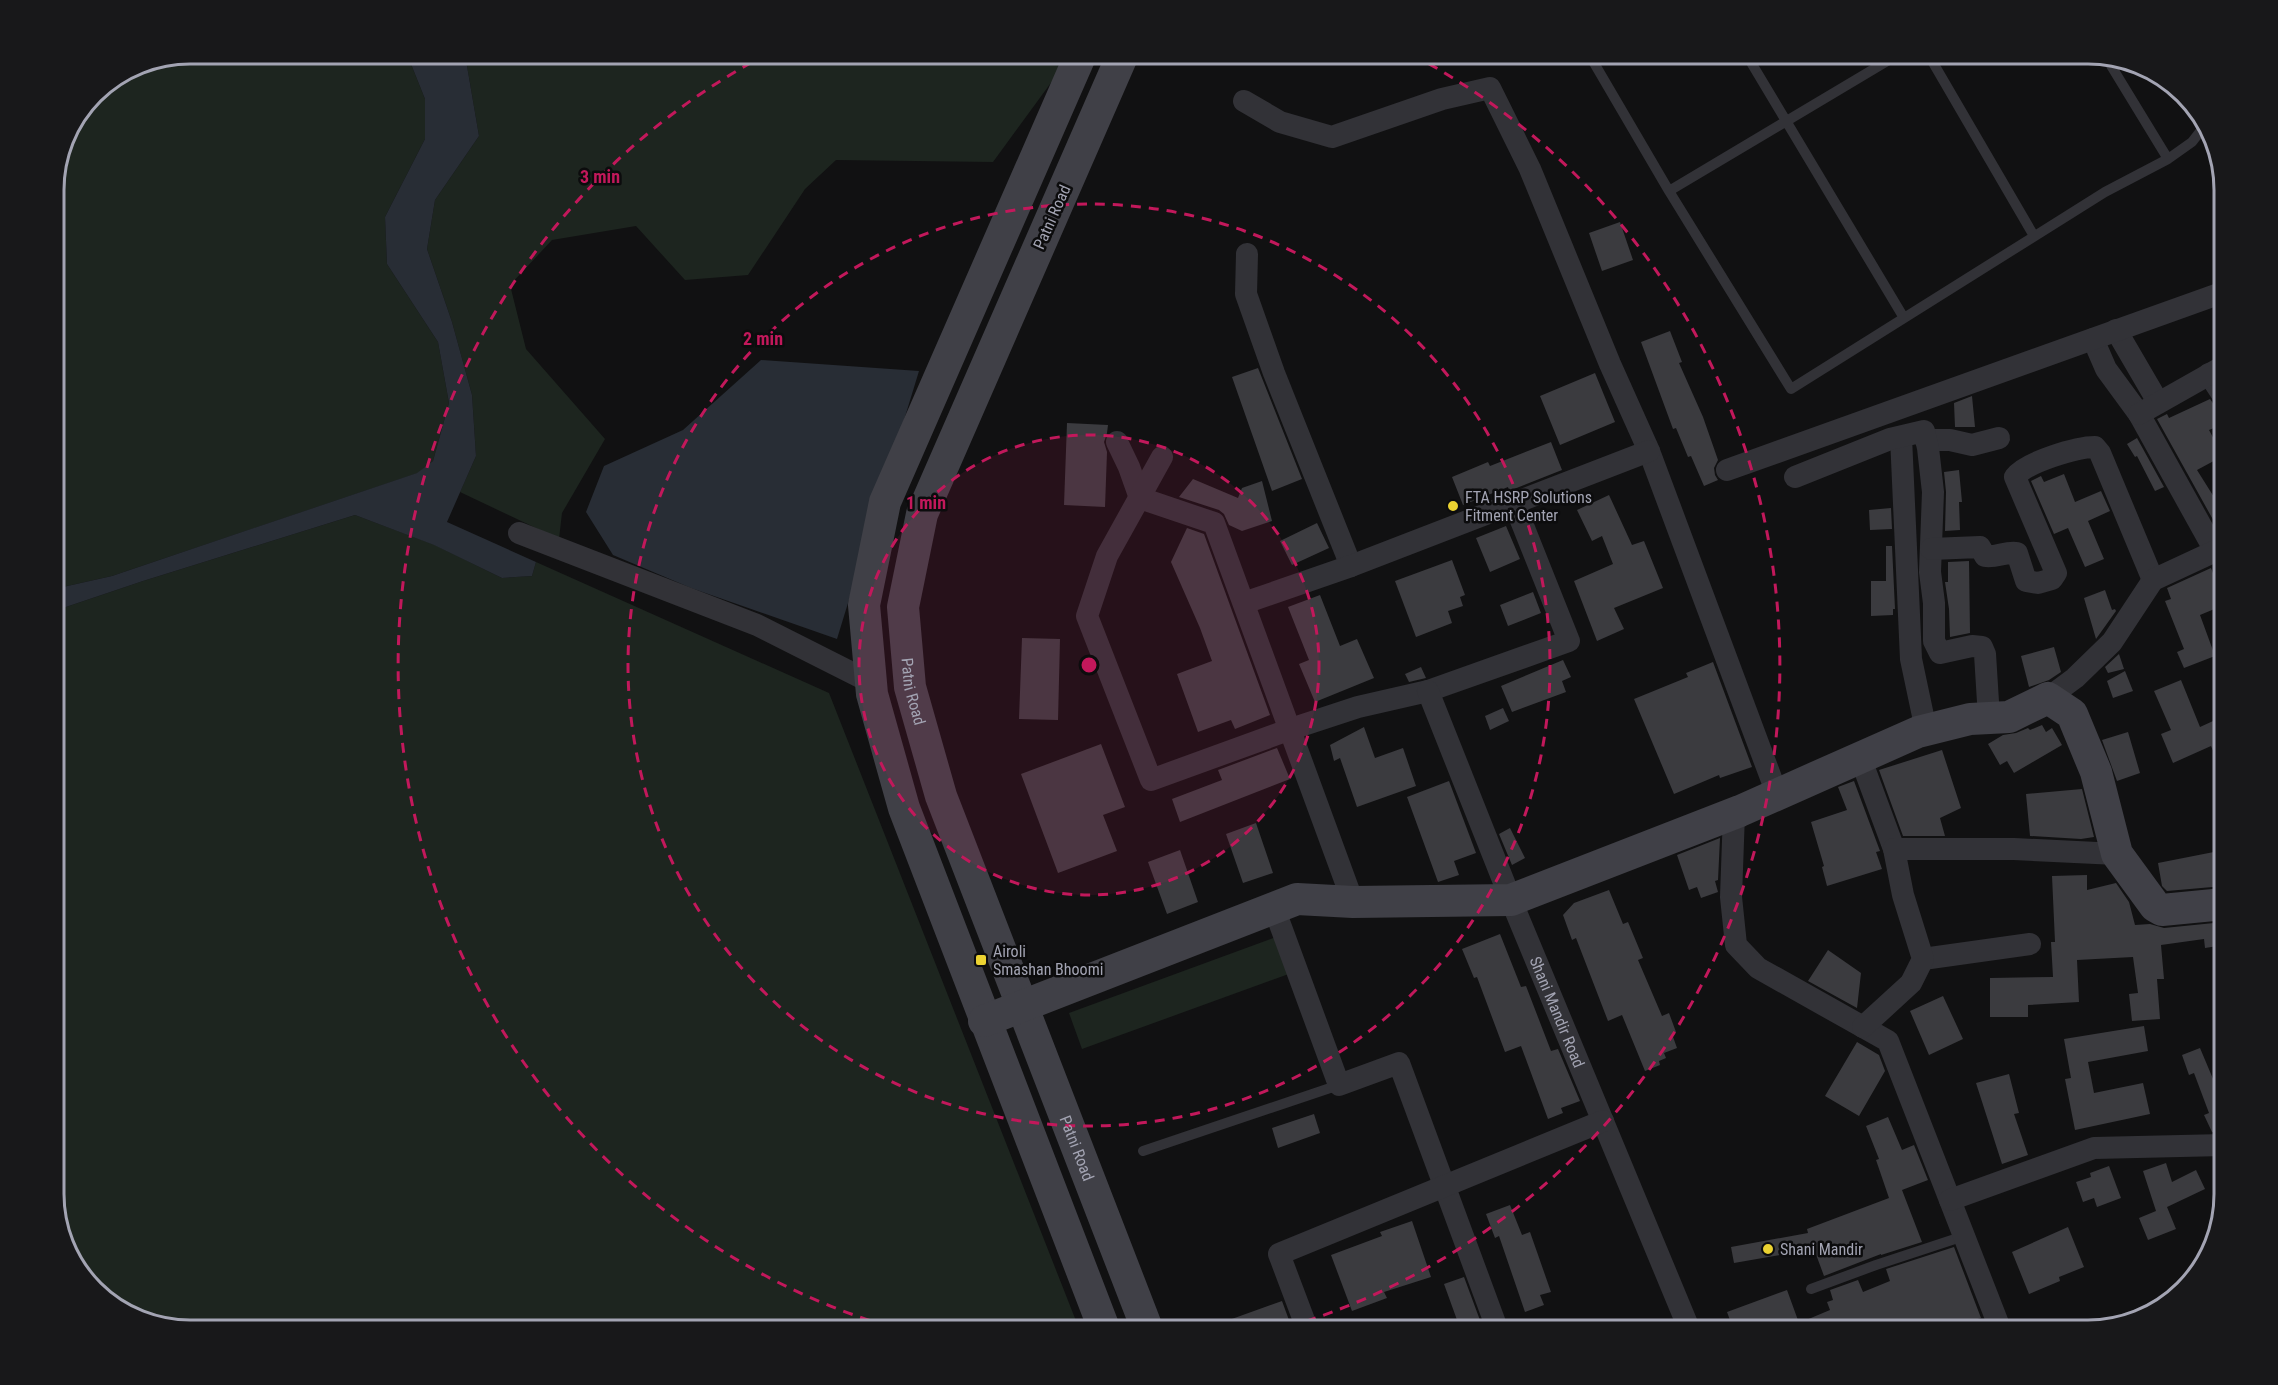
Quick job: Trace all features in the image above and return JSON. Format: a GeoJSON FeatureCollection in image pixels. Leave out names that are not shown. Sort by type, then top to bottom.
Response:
{"type":"FeatureCollection","features":[{"type":"Feature","properties":{"kind":"main road"},"geometry":{"type":"LineString","coordinates":[[1076,65],[885,502],[864,605],[872,694],[904,808],[1101,1320]]}},
{"type":"Feature","properties":{"kind":"main road","name":"Patni Road"},"geometry":{"type":"LineString","coordinates":[[1118,65],[922,514],[903,607],[910,687],[940,796],[1144,1320]]}},
{"type":"Feature","properties":{"kind":"main road"},"geometry":{"type":"LineString","coordinates":[[984,1021],[1297,899],[1353,902],[1511,900],[1734,813],[1926,730],[1970,719],[2009,717],[2048,698],[2072,714],[2096,772],[2117,854],[2156,906],[2162,910],[2214,905]]}},
{"type":"Feature","properties":{"kind":"street"},"geometry":{"type":"LineString","coordinates":[[1244,101],[1280,122],[1332,137],[1442,99],[1490,88],[1530,169],[1610,364],[1649,451],[1778,794]]}},
{"type":"Feature","properties":{"kind":"street"},"geometry":{"type":"LineString","coordinates":[[1247,254],[1246,294],[1274,373],[1351,566]]}},
{"type":"Feature","properties":{"kind":"street"},"geometry":{"type":"LineString","coordinates":[[1727,470],[2213,296]]}},
{"type":"Feature","properties":{"kind":"street"},"geometry":{"type":"LineString","coordinates":[[2116,330],[2149,408],[2213,538]]}},
{"type":"Feature","properties":{"kind":"street"},"geometry":{"type":"LineString","coordinates":[[2093,339],[2106,369],[2149,408]]}},
{"type":"Feature","properties":{"kind":"street"},"geometry":{"type":"LineString","coordinates":[[2149,408],[2213,372]]}},
{"type":"Feature","properties":{"kind":"street"},"geometry":{"type":"LineString","coordinates":[[1795,477],[1901,437],[1924,431],[1933,492],[1931,549],[1934,641],[1940,652],[1972,646],[1982,647],[1985,654],[1989,718]]}},
{"type":"Feature","properties":{"kind":"street"},"geometry":{"type":"LineString","coordinates":[[1901,437],[1911,659],[1926,730]]}},
{"type":"Feature","properties":{"kind":"street"},"geometry":{"type":"LineString","coordinates":[[1926,440],[1950,440],[1972,445],[1999,438]]}},
{"type":"Feature","properties":{"kind":"street"},"geometry":{"type":"LineString","coordinates":[[1117,442],[1140,498]]}},
{"type":"Feature","properties":{"kind":"street"},"geometry":{"type":"LineString","coordinates":[[1931,549],[1980,547],[1985,556],[1992,557],[2011,552],[2016,553],[2026,581],[2038,584],[2052,579],[2056,573],[2015,477],[2024,468],[2084,447],[2096,447],[2153,580]]}},
{"type":"Feature","properties":{"kind":"street"},"geometry":{"type":"LineString","coordinates":[[1244,603],[1351,566],[1649,451]]}},
{"type":"Feature","properties":{"kind":"street"},"geometry":{"type":"LineString","coordinates":[[1162,457],[1107,556],[1087,616],[1151,780],[1291,729],[1358,707],[1428,691],[1569,640],[1514,503]]}},
{"type":"Feature","properties":{"kind":"street"},"geometry":{"type":"LineString","coordinates":[[1140,498],[1214,523],[1353,902]]}},
{"type":"Feature","properties":{"kind":"street"},"geometry":{"type":"LineString","coordinates":[[519,533],[757,626],[870,682]]}},
{"type":"Feature","properties":{"kind":"street"},"geometry":{"type":"LineString","coordinates":[[2048,698],[2075,678],[2112,642],[2153,580],[2213,552]]}},
{"type":"Feature","properties":{"kind":"street","name":"Shani Mandir Road"},"geometry":{"type":"LineString","coordinates":[[1428,691],[1511,900],[1685,1320]]}},
{"type":"Feature","properties":{"kind":"street"},"geometry":{"type":"LineString","coordinates":[[1860,757],[1894,849],[1903,895],[1923,959],[1911,984],[1863,1027]]}},
{"type":"Feature","properties":{"kind":"street"},"geometry":{"type":"LineString","coordinates":[[1734,813],[1731,897],[1736,945],[1758,968],[1888,1041],[1997,1320]]}},
{"type":"Feature","properties":{"kind":"street"},"geometry":{"type":"LineString","coordinates":[[1894,849],[2014,849],[2117,854]]}},
{"type":"Feature","properties":{"kind":"street"},"geometry":{"type":"LineString","coordinates":[[1274,908],[1339,1085],[1399,1063],[1494,1320]]}},
{"type":"Feature","properties":{"kind":"street"},"geometry":{"type":"LineString","coordinates":[[1923,959],[2030,944]]}},
{"type":"Feature","properties":{"kind":"street"},"geometry":{"type":"LineString","coordinates":[[1304,1320],[1279,1254],[1603,1121]]}},
{"type":"Feature","properties":{"kind":"street"},"geometry":{"type":"LineString","coordinates":[[1950,1200],[2094,1148],[2214,1145]]}},
{"type":"Feature","properties":{"kind":"lane"},"geometry":{"type":"LineString","coordinates":[[1595,64],[1669,191],[1791,389],[2105,192],[2168,159],[2192,142],[2199,132]]}},
{"type":"Feature","properties":{"kind":"lane"},"geometry":{"type":"LineString","coordinates":[[1752,64],[1904,318]]}},
{"type":"Feature","properties":{"kind":"lane"},"geometry":{"type":"LineString","coordinates":[[1669,191],[1882,64]]}},
{"type":"Feature","properties":{"kind":"lane"},"geometry":{"type":"LineString","coordinates":[[1934,64],[2034,236]]}},
{"type":"Feature","properties":{"kind":"lane"},"geometry":{"type":"LineString","coordinates":[[2112,68],[2168,159]]}},
{"type":"Feature","properties":{"kind":"lane"},"geometry":{"type":"LineString","coordinates":[[1143,1151],[1339,1085]]}},
{"type":"Feature","properties":{"kind":"lane"},"geometry":{"type":"LineString","coordinates":[[1812,1289],[1964,1236]]}},
{"type":"Feature","properties":{"kind":"shaded area"},"geometry":{"type":"Polygon","coordinates":[[[182,65],[411,65],[425,99],[425,139],[385,217],[387,264],[438,342],[449,403],[433,461],[418,473],[112,576],[65,587],[65,182],[69,158],[77,135],[96,107],[114,90],[135,77],[166,67],[182,65]]]}},
{"type":"Feature","properties":{"kind":"shaded area"},"geometry":{"type":"Polygon","coordinates":[[[411,65],[467,65],[479,136],[435,200],[427,249],[452,322],[472,395],[476,456],[447,522],[536,562],[532,576],[502,578],[434,545],[355,515],[65,607],[65,587],[112,576],[417,473],[433,461],[449,403],[438,342],[387,264],[385,217],[425,139],[425,99],[411,65]]]}},
{"type":"Feature","properties":{"kind":"shaded area"},"geometry":{"type":"Polygon","coordinates":[[[1064,65],[993,162],[836,160],[805,189],[748,275],[685,280],[636,226],[552,240],[510,285],[526,349],[605,439],[562,513],[559,539],[460,492],[476,456],[472,395],[452,322],[427,249],[435,200],[479,136],[467,66],[1064,65]]]}},
{"type":"Feature","properties":{"kind":"shaded area"},"geometry":{"type":"Polygon","coordinates":[[[761,360],[919,371],[837,639],[691,588],[613,555],[586,512],[604,466],[683,430],[761,360]]]}},
{"type":"Feature","properties":{"kind":"shaded area"},"geometry":{"type":"Polygon","coordinates":[[[355,515],[435,545],[502,578],[532,576],[536,562],[829,693],[1076,1320],[190,1320],[158,1316],[142,1311],[114,1295],[96,1278],[77,1250],[71,1235],[65,1203],[65,607],[355,515]]]}},
{"type":"Feature","properties":{"kind":"shaded area"},"geometry":{"type":"Polygon","coordinates":[[[1284,934],[1297,971],[1082,1049],[1069,1013],[1284,934]]]}},
{"type":"Feature","properties":{"kind":"building"},"geometry":{"type":"Polygon","coordinates":[[[1620,222],[1633,260],[1602,271],[1589,233],[1620,222]]]}},
{"type":"Feature","properties":{"kind":"building"},"geometry":{"type":"Polygon","coordinates":[[[1670,331],[1682,362],[1679,363],[1703,417],[1718,460],[1714,468],[1718,480],[1704,486],[1691,456],[1688,457],[1676,428],[1673,429],[1641,342],[1670,331]]]}},
{"type":"Feature","properties":{"kind":"building"},"geometry":{"type":"Polygon","coordinates":[[[1258,368],[1302,479],[1272,491],[1232,377],[1258,368]]]}},
{"type":"Feature","properties":{"kind":"building"},"geometry":{"type":"Polygon","coordinates":[[[1595,373],[1615,422],[1560,445],[1540,396],[1595,373]]]}},
{"type":"Feature","properties":{"kind":"building"},"geometry":{"type":"Polygon","coordinates":[[[1972,396],[1975,427],[1955,427],[1954,403],[1972,396]]]}},
{"type":"Feature","properties":{"kind":"building"},"geometry":{"type":"Polygon","coordinates":[[[2210,399],[2213,404],[2213,428],[2209,430],[2213,438],[2213,461],[2197,470],[2213,496],[2213,520],[2157,419],[2167,414],[2169,418],[2210,399]]]}},
{"type":"Feature","properties":{"kind":"building"},"geometry":{"type":"Polygon","coordinates":[[[1067,423],[1108,425],[1104,442],[1107,452],[1105,507],[1064,505],[1067,423]]]}},
{"type":"Feature","properties":{"kind":"building"},"geometry":{"type":"Polygon","coordinates":[[[2137,438],[2164,487],[2155,491],[2137,456],[2135,457],[2127,444],[2137,438]]]}},
{"type":"Feature","properties":{"kind":"building"},"geometry":{"type":"Polygon","coordinates":[[[1551,442],[1562,470],[1509,491],[1508,487],[1463,505],[1452,477],[1488,462],[1490,466],[1551,442]]]}},
{"type":"Feature","properties":{"kind":"building"},"geometry":{"type":"Polygon","coordinates":[[[1959,470],[1962,502],[1959,502],[1960,530],[1945,531],[1944,472],[1959,470]]]}},
{"type":"Feature","properties":{"kind":"building"},"geometry":{"type":"Polygon","coordinates":[[[2064,474],[2075,502],[2101,491],[2110,511],[2088,521],[2104,559],[2085,567],[2068,528],[2054,534],[2031,481],[2041,476],[2044,482],[2064,474]]]}},
{"type":"Feature","properties":{"kind":"building"},"geometry":{"type":"Polygon","coordinates":[[[1193,479],[1238,498],[1242,488],[1262,481],[1272,521],[1242,531],[1229,525],[1224,514],[1219,510],[1179,497],[1193,479]]]}},
{"type":"Feature","properties":{"kind":"building"},"geometry":{"type":"Polygon","coordinates":[[[1609,495],[1632,545],[1644,541],[1663,588],[1614,608],[1624,629],[1597,641],[1574,581],[1613,564],[1602,536],[1592,541],[1577,510],[1609,495]]]}},
{"type":"Feature","properties":{"kind":"building"},"geometry":{"type":"Polygon","coordinates":[[[1891,508],[1892,529],[1870,530],[1869,510],[1891,508]]]}},
{"type":"Feature","properties":{"kind":"building"},"geometry":{"type":"Polygon","coordinates":[[[1317,523],[1329,548],[1292,565],[1280,541],[1317,523]]]}},
{"type":"Feature","properties":{"kind":"building"},"geometry":{"type":"Polygon","coordinates":[[[1506,526],[1520,559],[1490,572],[1476,538],[1506,526]]]}},
{"type":"Feature","properties":{"kind":"building"},"geometry":{"type":"Polygon","coordinates":[[[1187,528],[1204,534],[1270,715],[1235,729],[1231,720],[1198,732],[1177,674],[1212,661],[1171,562],[1187,528]]]}},
{"type":"Feature","properties":{"kind":"building"},"geometry":{"type":"Polygon","coordinates":[[[1886,546],[1892,546],[1895,609],[1893,609],[1893,615],[1871,616],[1871,581],[1886,581],[1886,546]]]}},
{"type":"Feature","properties":{"kind":"building"},"geometry":{"type":"Polygon","coordinates":[[[1452,560],[1465,595],[1460,597],[1463,606],[1448,611],[1452,623],[1416,637],[1395,581],[1452,560]]]}},
{"type":"Feature","properties":{"kind":"building"},"geometry":{"type":"Polygon","coordinates":[[[1969,561],[1970,633],[1950,637],[1945,582],[1948,582],[1948,562],[1969,561]]]}},
{"type":"Feature","properties":{"kind":"building"},"geometry":{"type":"Polygon","coordinates":[[[2211,568],[2213,574],[2213,609],[2200,615],[2213,657],[2184,668],[2177,652],[2184,649],[2165,601],[2171,599],[2167,588],[2211,568]]]}},
{"type":"Feature","properties":{"kind":"building"},"geometry":{"type":"Polygon","coordinates":[[[2105,590],[2112,610],[2116,611],[2096,639],[2084,598],[2105,590]]]}},
{"type":"Feature","properties":{"kind":"building"},"geometry":{"type":"Polygon","coordinates":[[[1533,592],[1541,613],[1508,626],[1500,605],[1533,592]]]}},
{"type":"Feature","properties":{"kind":"building"},"geometry":{"type":"Polygon","coordinates":[[[1320,595],[1340,646],[1357,639],[1374,678],[1315,702],[1299,664],[1309,660],[1288,607],[1320,595]]]}},
{"type":"Feature","properties":{"kind":"building"},"geometry":{"type":"Polygon","coordinates":[[[1022,638],[1060,639],[1058,720],[1019,719],[1022,638]]]}},
{"type":"Feature","properties":{"kind":"building"},"geometry":{"type":"Polygon","coordinates":[[[2054,647],[2061,672],[2049,680],[2029,687],[2021,656],[2054,647]]]}},
{"type":"Feature","properties":{"kind":"building"},"geometry":{"type":"Polygon","coordinates":[[[2119,654],[2124,669],[2108,673],[2105,667],[2119,654]]]}},
{"type":"Feature","properties":{"kind":"building"},"geometry":{"type":"Polygon","coordinates":[[[1563,660],[1571,677],[1562,681],[1566,692],[1512,712],[1501,686],[1563,660]]]}},
{"type":"Feature","properties":{"kind":"building"},"geometry":{"type":"Polygon","coordinates":[[[1713,662],[1752,767],[1720,778],[1719,775],[1674,794],[1634,699],[1688,677],[1686,673],[1713,662]]]}},
{"type":"Feature","properties":{"kind":"building"},"geometry":{"type":"Polygon","coordinates":[[[1421,667],[1426,678],[1409,682],[1405,674],[1421,667]]]}},
{"type":"Feature","properties":{"kind":"building"},"geometry":{"type":"Polygon","coordinates":[[[2125,671],[2133,691],[2113,698],[2107,681],[2125,671]]]}},
{"type":"Feature","properties":{"kind":"building"},"geometry":{"type":"Polygon","coordinates":[[[2181,680],[2200,727],[2214,721],[2214,752],[2211,746],[2173,763],[2161,734],[2171,730],[2154,691],[2181,680]]]}},
{"type":"Feature","properties":{"kind":"building"},"geometry":{"type":"Polygon","coordinates":[[[1503,708],[1509,721],[1490,730],[1485,716],[1503,708]]]}},
{"type":"Feature","properties":{"kind":"building"},"geometry":{"type":"Polygon","coordinates":[[[2042,725],[2046,732],[2052,728],[2062,745],[2014,773],[2007,761],[2000,765],[1988,744],[2003,735],[2028,728],[2030,730],[2042,725]]]}},
{"type":"Feature","properties":{"kind":"building"},"geometry":{"type":"Polygon","coordinates":[[[1364,727],[1375,758],[1403,748],[1416,786],[1357,807],[1340,758],[1334,761],[1330,745],[1364,727]]]}},
{"type":"Feature","properties":{"kind":"building"},"geometry":{"type":"Polygon","coordinates":[[[2128,732],[2140,773],[2117,781],[2102,740],[2128,732]]]}},
{"type":"Feature","properties":{"kind":"building"},"geometry":{"type":"Polygon","coordinates":[[[1101,744],[1125,807],[1103,815],[1117,851],[1058,873],[1021,774],[1101,744]]]}},
{"type":"Feature","properties":{"kind":"building"},"geometry":{"type":"Polygon","coordinates":[[[1277,748],[1290,779],[1180,822],[1172,799],[1222,780],[1218,770],[1277,748]]]}},
{"type":"Feature","properties":{"kind":"building"},"geometry":{"type":"Polygon","coordinates":[[[1942,750],[1961,808],[1940,818],[1945,836],[1903,836],[1879,770],[1942,750]]]}},
{"type":"Feature","properties":{"kind":"building"},"geometry":{"type":"Polygon","coordinates":[[[1449,781],[1476,853],[1454,861],[1459,875],[1438,882],[1407,797],[1449,781]]]}},
{"type":"Feature","properties":{"kind":"building"},"geometry":{"type":"Polygon","coordinates":[[[1854,781],[1880,851],[1876,852],[1882,869],[1827,886],[1822,867],[1824,866],[1811,822],[1847,810],[1838,787],[1854,781]]]}},
{"type":"Feature","properties":{"kind":"building"},"geometry":{"type":"Polygon","coordinates":[[[2082,789],[2094,837],[2081,839],[2030,836],[2026,794],[2082,789]]]}},
{"type":"Feature","properties":{"kind":"building"},"geometry":{"type":"Polygon","coordinates":[[[1256,823],[1273,873],[1243,883],[1226,834],[1256,823]]]}},
{"type":"Feature","properties":{"kind":"building"},"geometry":{"type":"Polygon","coordinates":[[[1510,828],[1525,858],[1512,865],[1499,834],[1510,828]]]}},
{"type":"Feature","properties":{"kind":"building"},"geometry":{"type":"Polygon","coordinates":[[[1720,838],[1718,880],[1715,881],[1718,892],[1701,898],[1697,887],[1689,890],[1677,855],[1720,838]]]}},
{"type":"Feature","properties":{"kind":"building"},"geometry":{"type":"Polygon","coordinates":[[[1180,850],[1198,902],[1167,914],[1148,862],[1180,850]]]}},
{"type":"Feature","properties":{"kind":"building"},"geometry":{"type":"Polygon","coordinates":[[[2214,852],[2214,887],[2167,891],[2162,886],[2158,863],[2214,852]]]}},
{"type":"Feature","properties":{"kind":"building"},"geometry":{"type":"Polygon","coordinates":[[[2087,875],[2087,890],[2116,883],[2129,902],[2135,925],[2150,924],[2164,928],[2214,923],[2214,947],[2205,948],[2204,939],[2161,945],[2164,979],[2157,979],[2160,1019],[2132,1021],[2129,994],[2138,993],[2133,957],[2077,960],[2079,1002],[2028,1005],[2028,1017],[1990,1017],[1990,978],[2053,977],[2051,942],[2055,942],[2052,876],[2087,875]]]}},
{"type":"Feature","properties":{"kind":"building"},"geometry":{"type":"Polygon","coordinates":[[[1609,890],[1623,924],[1628,922],[1643,958],[1638,960],[1662,1016],[1669,1013],[1676,1032],[1672,1034],[1677,1048],[1664,1053],[1666,1058],[1659,1061],[1660,1065],[1645,1071],[1622,1015],[1608,1021],[1576,938],[1572,940],[1563,915],[1574,903],[1609,890]]]}},
{"type":"Feature","properties":{"kind":"building"},"geometry":{"type":"Polygon","coordinates":[[[1500,934],[1521,987],[1526,986],[1551,1051],[1558,1049],[1580,1101],[1561,1108],[1563,1113],[1548,1119],[1521,1046],[1505,1052],[1477,977],[1474,978],[1462,949],[1500,934]]]}},
{"type":"Feature","properties":{"kind":"building"},"geometry":{"type":"Polygon","coordinates":[[[1828,950],[1861,973],[1857,1008],[1808,981],[1828,950]]]}},
{"type":"Feature","properties":{"kind":"building"},"geometry":{"type":"Polygon","coordinates":[[[1943,996],[1963,1039],[1929,1055],[1910,1011],[1943,996]]]}},
{"type":"Feature","properties":{"kind":"building"},"geometry":{"type":"Polygon","coordinates":[[[2144,1026],[2148,1051],[2088,1062],[2094,1093],[2143,1083],[2150,1114],[2075,1130],[2065,1079],[2071,1078],[2064,1039],[2144,1026]]]}},
{"type":"Feature","properties":{"kind":"building"},"geometry":{"type":"Polygon","coordinates":[[[1857,1042],[1879,1055],[1885,1071],[1859,1116],[1825,1096],[1857,1042]]]}},
{"type":"Feature","properties":{"kind":"building"},"geometry":{"type":"Polygon","coordinates":[[[2200,1048],[2214,1081],[2214,1132],[2204,1115],[2209,1113],[2194,1073],[2189,1075],[2182,1055],[2200,1048]]]}},
{"type":"Feature","properties":{"kind":"building"},"geometry":{"type":"Polygon","coordinates":[[[2009,1074],[2019,1113],[2014,1114],[2028,1155],[2002,1164],[1976,1083],[2009,1074]]]}},
{"type":"Feature","properties":{"kind":"building"},"geometry":{"type":"Polygon","coordinates":[[[1314,1114],[1320,1133],[1278,1148],[1272,1128],[1314,1114]]]}},
{"type":"Feature","properties":{"kind":"building"},"geometry":{"type":"Polygon","coordinates":[[[1888,1117],[1902,1150],[1914,1145],[1928,1180],[1902,1190],[1922,1242],[1881,1254],[1824,1276],[1814,1249],[1734,1263],[1731,1247],[1808,1233],[1807,1229],[1889,1198],[1876,1160],[1879,1159],[1866,1126],[1888,1117]]]}},
{"type":"Feature","properties":{"kind":"building"},"geometry":{"type":"Polygon","coordinates":[[[2166,1163],[2172,1182],[2196,1170],[2205,1189],[2167,1207],[2176,1229],[2148,1240],[2139,1218],[2156,1211],[2143,1171],[2166,1163]]]}},
{"type":"Feature","properties":{"kind":"building"},"geometry":{"type":"Polygon","coordinates":[[[2109,1166],[2121,1198],[2097,1207],[2094,1198],[2083,1202],[2076,1182],[2091,1177],[2090,1173],[2109,1166]]]}},
{"type":"Feature","properties":{"kind":"building"},"geometry":{"type":"Polygon","coordinates":[[[1510,1205],[1522,1235],[1530,1232],[1551,1292],[1540,1295],[1544,1305],[1525,1312],[1499,1236],[1495,1238],[1486,1214],[1510,1205]]]}},
{"type":"Feature","properties":{"kind":"building"},"geometry":{"type":"Polygon","coordinates":[[[1412,1221],[1431,1277],[1384,1292],[1387,1298],[1352,1311],[1331,1255],[1382,1236],[1380,1232],[1412,1221]]]}},
{"type":"Feature","properties":{"kind":"building"},"geometry":{"type":"Polygon","coordinates":[[[2068,1227],[2084,1267],[2059,1277],[2060,1281],[2029,1294],[2012,1252],[2068,1227]]]}},
{"type":"Feature","properties":{"kind":"building"},"geometry":{"type":"Polygon","coordinates":[[[1954,1247],[1981,1318],[1974,1320],[1806,1320],[1830,1310],[1827,1302],[1833,1300],[1830,1290],[1858,1280],[1863,1292],[1890,1281],[1886,1269],[1954,1247]]]}},
{"type":"Feature","properties":{"kind":"building"},"geometry":{"type":"Polygon","coordinates":[[[1464,1277],[1480,1320],[1457,1320],[1444,1284],[1464,1277]]]}},
{"type":"Feature","properties":{"kind":"building"},"geometry":{"type":"Polygon","coordinates":[[[1787,1290],[1798,1320],[1730,1320],[1727,1312],[1787,1290]]]}},
{"type":"Feature","properties":{"kind":"building"},"geometry":{"type":"Polygon","coordinates":[[[1282,1301],[1289,1320],[1229,1320],[1282,1301]]]}},
{"type":"Feature","properties":{"kind":"place","name":"FTA HSRP Solutions Fitment Center"},"geometry":{"type":"Point","coordinates":[1453,506]}},
{"type":"Feature","properties":{"kind":"place","name":"Airoli Smashan Bhoomi"},"geometry":{"type":"Point","coordinates":[981,960]}},
{"type":"Feature","properties":{"kind":"place","name":"Shani Mandir"},"geometry":{"type":"Point","coordinates":[1768,1249]}}]}
